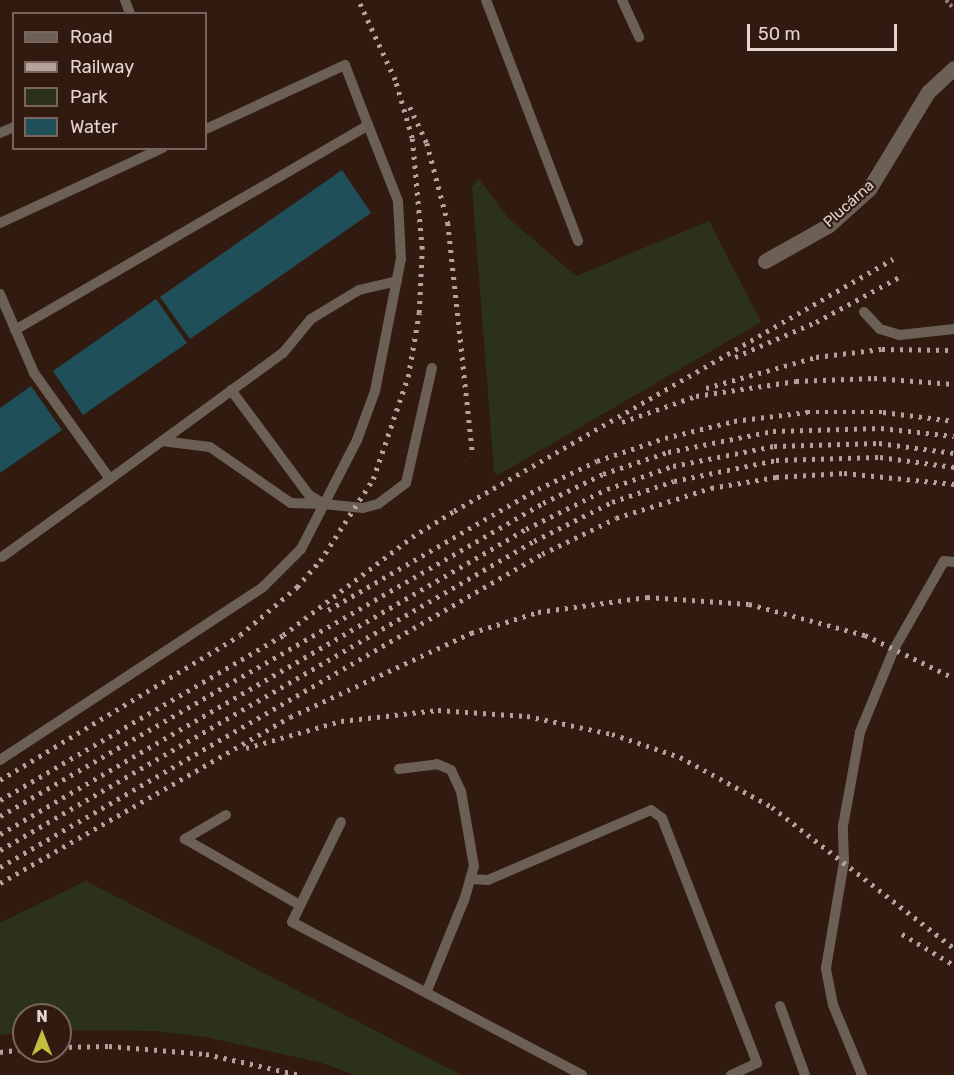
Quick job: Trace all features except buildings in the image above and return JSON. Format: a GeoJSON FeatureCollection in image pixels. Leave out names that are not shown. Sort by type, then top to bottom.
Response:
{"type":"FeatureCollection","features":[{"type":"Feature","properties":{"kind":"street","name":"Plucárna"},"geometry":{"type":"LineString","coordinates":[[765,261],[829,225],[869,189],[928,92],[954,68]]}},
{"type":"Feature","properties":{"kind":"lane"},"geometry":{"type":"LineString","coordinates":[[486,0],[578,241]]}},
{"type":"Feature","properties":{"kind":"lane"},"geometry":{"type":"LineString","coordinates":[[622,0],[639,37]]}},
{"type":"Feature","properties":{"kind":"lane"},"geometry":{"type":"LineString","coordinates":[[0,760],[262,588],[301,549],[357,440],[375,392],[401,259],[398,201],[345,65],[207,129]]}},
{"type":"Feature","properties":{"kind":"lane"},"geometry":{"type":"LineString","coordinates":[[15,330],[368,125]]}},
{"type":"Feature","properties":{"kind":"lane"},"geometry":{"type":"LineString","coordinates":[[0,223],[158,150]]}},
{"type":"Feature","properties":{"kind":"lane"},"geometry":{"type":"LineString","coordinates":[[2,557],[283,353],[311,319],[359,290],[397,281]]}},
{"type":"Feature","properties":{"kind":"lane"},"geometry":{"type":"LineString","coordinates":[[1,299],[34,374],[110,479]]}},
{"type":"Feature","properties":{"kind":"lane"},"geometry":{"type":"LineString","coordinates":[[864,312],[880,329],[900,336],[954,329]]}},
{"type":"Feature","properties":{"kind":"lane"},"geometry":{"type":"LineString","coordinates":[[162,441],[210,447],[291,503],[363,508],[378,504],[406,483],[432,369]]}},
{"type":"Feature","properties":{"kind":"lane"},"geometry":{"type":"LineString","coordinates":[[231,390],[309,495],[324,504]]}},
{"type":"Feature","properties":{"kind":"lane"},"geometry":{"type":"LineString","coordinates":[[862,1075],[833,1005],[826,968],[844,862],[843,826],[860,732],[894,649],[944,561],[954,562]]}},
{"type":"Feature","properties":{"kind":"lane"},"geometry":{"type":"LineString","coordinates":[[399,769],[437,764],[451,770],[461,792],[474,866],[426,993]]}},
{"type":"Feature","properties":{"kind":"lane"},"geometry":{"type":"LineString","coordinates":[[470,879],[488,880],[651,810],[662,818],[761,1075]]}},
{"type":"Feature","properties":{"kind":"lane"},"geometry":{"type":"LineString","coordinates":[[226,816],[185,839],[300,905]]}},
{"type":"Feature","properties":{"kind":"lane"},"geometry":{"type":"LineString","coordinates":[[341,822],[292,922],[582,1075]]}},
{"type":"Feature","properties":{"kind":"lane"},"geometry":{"type":"LineString","coordinates":[[780,1006],[805,1075]]}},
{"type":"Feature","properties":{"kind":"lane"},"geometry":{"type":"LineString","coordinates":[[731,1075],[757,1063]]}},
{"type":"Feature","properties":{"kind":"path"},"geometry":{"type":"LineString","coordinates":[[946,0],[954,9]]}},
{"type":"Feature","properties":{"kind":"green space"},"geometry":{"type":"Polygon","coordinates":[[[479,179],[508,218],[576,276],[709,221],[761,322],[498,475],[494,471],[472,187],[479,179]]]}},
{"type":"Feature","properties":{"kind":"green space"},"geometry":{"type":"Polygon","coordinates":[[[86,881],[461,1075],[355,1075],[322,1063],[206,1037],[154,1031],[72,1030],[72,1003],[12,1003],[12,1034],[0,1035],[0,923],[86,881]]]}},
{"type":"Feature","properties":{"kind":"water"},"geometry":{"type":"Polygon","coordinates":[[[342,170],[371,213],[190,339],[160,297],[342,170]]]}},
{"type":"Feature","properties":{"kind":"water"},"geometry":{"type":"Polygon","coordinates":[[[156,299],[187,343],[83,415],[53,371],[156,299]]]}},
{"type":"Feature","properties":{"kind":"water"},"geometry":{"type":"Polygon","coordinates":[[[31,386],[62,430],[0,473],[0,408],[31,386]]]}},
{"type":"Feature","properties":{"kind":"railway"},"geometry":{"type":"LineString","coordinates":[[0,780],[240,635],[297,587],[320,561],[373,479],[408,377],[419,313],[422,249],[412,138],[395,80],[358,0]]}},
{"type":"Feature","properties":{"kind":"railway"},"geometry":{"type":"LineString","coordinates":[[410,107],[427,143],[448,223],[473,456]]}},
{"type":"Feature","properties":{"kind":"railway"},"geometry":{"type":"LineString","coordinates":[[0,800],[283,635],[412,537],[454,511],[893,259]]}},
{"type":"Feature","properties":{"kind":"railway"},"geometry":{"type":"LineString","coordinates":[[735,357],[816,322],[903,275]]}},
{"type":"Feature","properties":{"kind":"railway"},"geometry":{"type":"LineString","coordinates":[[706,388],[816,357],[882,349],[954,350]]}},
{"type":"Feature","properties":{"kind":"railway"},"geometry":{"type":"LineString","coordinates":[[622,422],[696,396],[796,381],[874,378],[954,384]]}},
{"type":"Feature","properties":{"kind":"railway"},"geometry":{"type":"LineString","coordinates":[[328,610],[538,489],[597,461],[665,438],[734,421],[807,412],[883,412],[954,421]]}},
{"type":"Feature","properties":{"kind":"railway"},"geometry":{"type":"LineString","coordinates":[[0,816],[543,503],[603,474],[668,452],[773,431],[881,428],[954,436]]}},
{"type":"Feature","properties":{"kind":"railway"},"geometry":{"type":"LineString","coordinates":[[0,834],[526,529],[607,489],[673,466],[774,446],[879,443],[954,453]]}},
{"type":"Feature","properties":{"kind":"railway"},"geometry":{"type":"LineString","coordinates":[[0,850],[534,541],[612,502],[674,481],[776,460],[880,457],[954,467]]}},
{"type":"Feature","properties":{"kind":"railway"},"geometry":{"type":"LineString","coordinates":[[0,867],[542,554],[616,518],[711,488],[776,477],[844,473],[954,484]]}},
{"type":"Feature","properties":{"kind":"railway"},"geometry":{"type":"LineString","coordinates":[[0,883],[290,717],[471,633],[538,612],[647,597],[749,604],[865,635],[954,678]]}},
{"type":"Feature","properties":{"kind":"railway"},"geometry":{"type":"LineString","coordinates":[[246,748],[341,721],[438,710],[527,716],[612,734],[680,757],[772,807],[954,948]]}},
{"type":"Feature","properties":{"kind":"railway"},"geometry":{"type":"LineString","coordinates":[[902,934],[954,965]]}},
{"type":"Feature","properties":{"kind":"railway"},"geometry":{"type":"LineString","coordinates":[[72,1047],[109,1046],[206,1054],[300,1075]]}},
{"type":"Feature","properties":{"kind":"railway"},"geometry":{"type":"LineString","coordinates":[[0,1052],[12,1050]]}}]}
